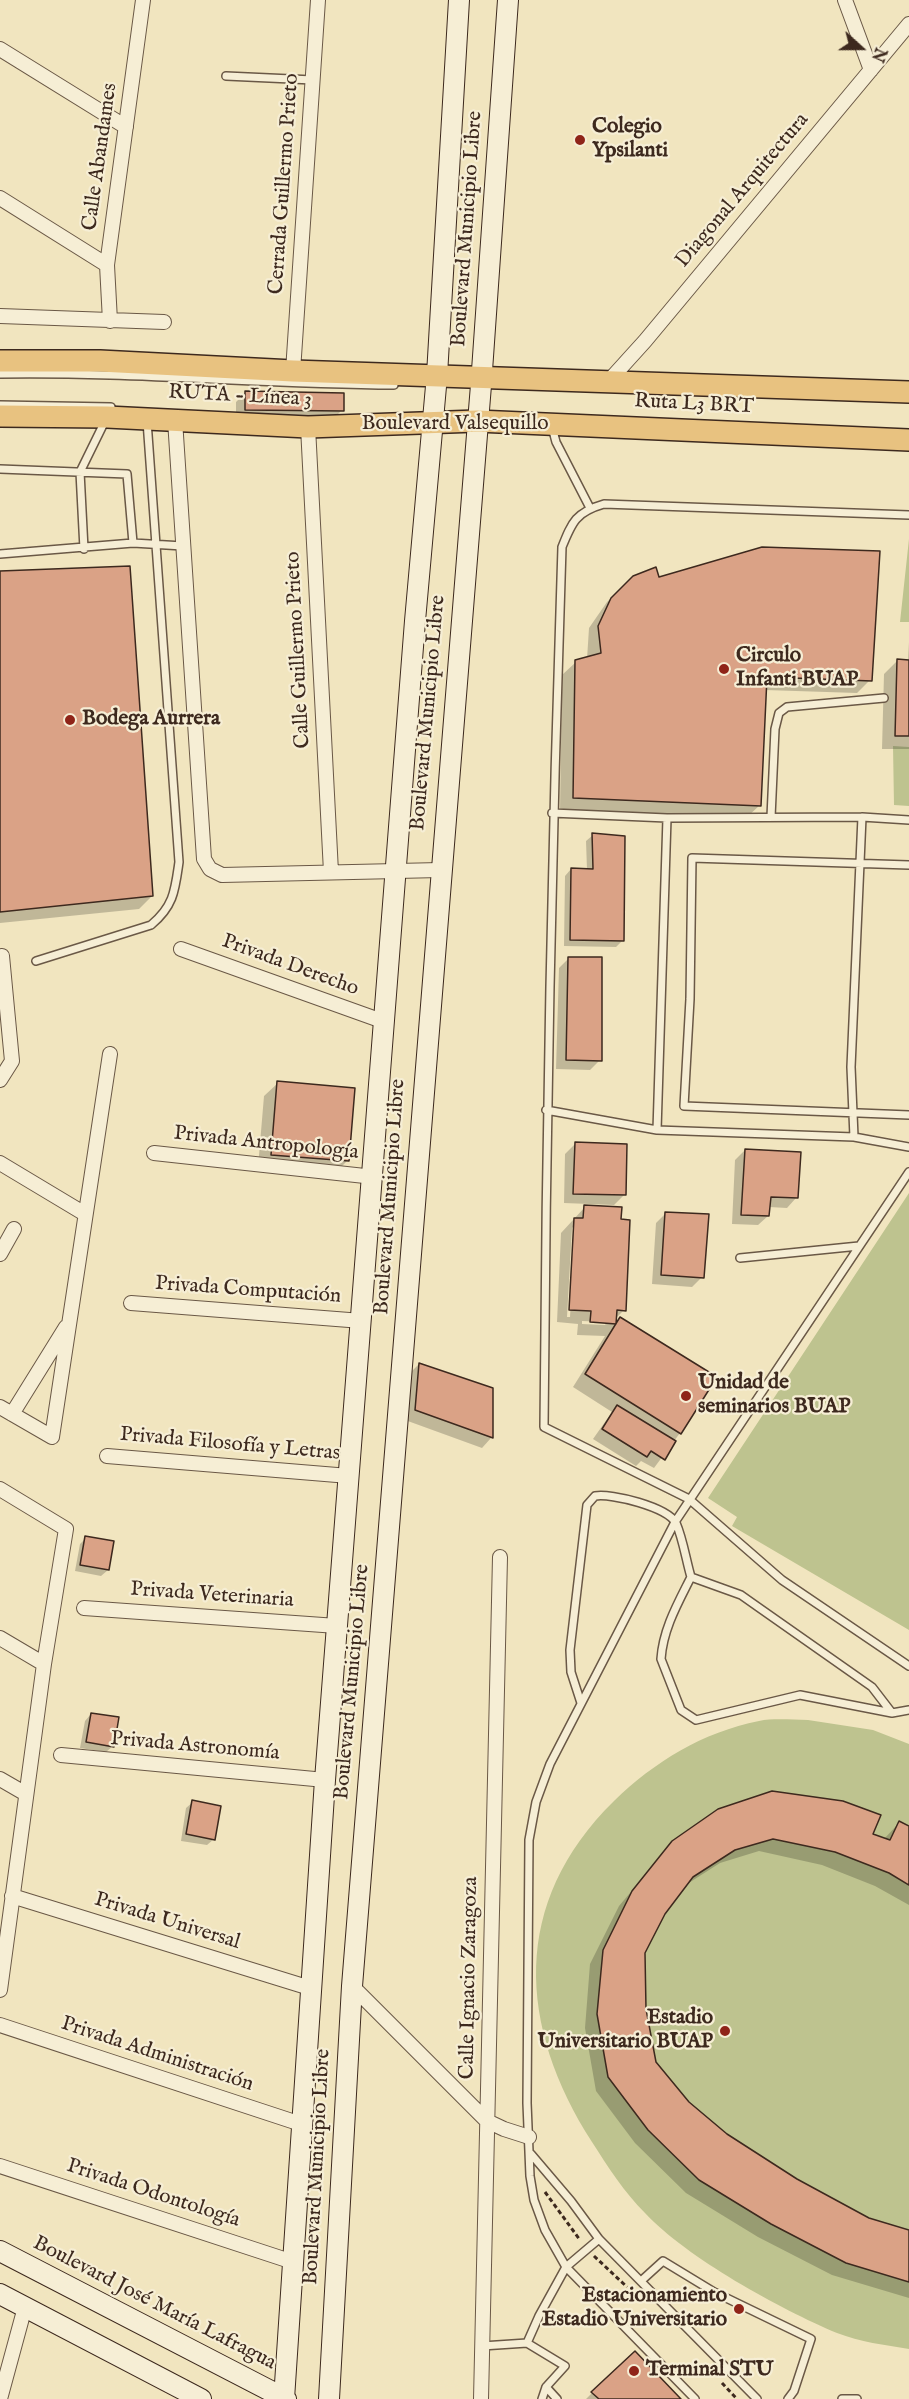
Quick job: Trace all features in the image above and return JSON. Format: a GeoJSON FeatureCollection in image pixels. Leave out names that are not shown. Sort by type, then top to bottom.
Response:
{"type":"FeatureCollection","features":[{"type":"Feature","properties":{"kind":"main road","name":"Boulevard Municipio Libre"},"geometry":{"type":"LineString","coordinates":[[285,2399],[325,1780],[434,416],[433,381],[459,0]]}},
{"type":"Feature","properties":{"kind":"main road","name":"Boulevard Municipio Libre"},"geometry":{"type":"LineString","coordinates":[[329,2399],[352,1986],[481,381],[508,0]]}},
{"type":"Feature","properties":{"kind":"main road"},"geometry":{"type":"LineString","coordinates":[[0,361],[100,361],[433,381],[607,383],[909,392]]}},
{"type":"Feature","properties":{"kind":"main road","name":"Boulevard Valsequillo"},"geometry":{"type":"LineString","coordinates":[[0,416],[112,412],[147,419],[308,427],[478,414],[551,424],[909,440]]}},
{"type":"Feature","properties":{"kind":"main road","name":"Boulevard José María Lafragua"},"geometry":{"type":"LineString","coordinates":[[0,2251],[285,2399]]}},
{"type":"Feature","properties":{"kind":"main road"},"geometry":{"type":"LineString","coordinates":[[0,2294],[201,2399]]}},
{"type":"Feature","properties":{"kind":"street","name":"Calle Abandames"},"geometry":{"type":"LineString","coordinates":[[110,321],[107,265],[143,0]]}},
{"type":"Feature","properties":{"kind":"street","name":"Cerrada Guillermo Prieto"},"geometry":{"type":"LineString","coordinates":[[293,371],[318,0]]}},
{"type":"Feature","properties":{"kind":"street"},"geometry":{"type":"LineString","coordinates":[[845,0],[871,70]]}},
{"type":"Feature","properties":{"kind":"street","name":"Diagonal Arquitectura"},"geometry":{"type":"LineString","coordinates":[[607,383],[645,341],[909,24]]}},
{"type":"Feature","properties":{"kind":"street"},"geometry":{"type":"LineString","coordinates":[[0,48],[126,127]]}},
{"type":"Feature","properties":{"kind":"street"},"geometry":{"type":"LineString","coordinates":[[0,198],[107,265]]}},
{"type":"Feature","properties":{"kind":"street"},"geometry":{"type":"LineString","coordinates":[[0,316],[164,322]]}},
{"type":"Feature","properties":{"kind":"street"},"geometry":{"type":"LineString","coordinates":[[175,420],[204,859],[210,869],[222,874],[440,870]]}},
{"type":"Feature","properties":{"kind":"street","name":"Calle Guillermo Prieto"},"geometry":{"type":"LineString","coordinates":[[308,427],[331,872]]}},
{"type":"Feature","properties":{"kind":"street","name":"Privada Derecho"},"geometry":{"type":"LineString","coordinates":[[181,949],[385,1022]]}},
{"type":"Feature","properties":{"kind":"street"},"geometry":{"type":"LineString","coordinates":[[0,1080],[12,1060],[2,956]]}},
{"type":"Feature","properties":{"kind":"street"},"geometry":{"type":"LineString","coordinates":[[0,1407],[52,1437],[110,1054]]}},
{"type":"Feature","properties":{"kind":"street","name":"Privada Antropología"},"geometry":{"type":"LineString","coordinates":[[154,1153],[374,1177]]}},
{"type":"Feature","properties":{"kind":"street"},"geometry":{"type":"LineString","coordinates":[[0,1162],[85,1214]]}},
{"type":"Feature","properties":{"kind":"street"},"geometry":{"type":"LineString","coordinates":[[0,1254],[14,1229]]}},
{"type":"Feature","properties":{"kind":"street","name":"Privada Computación"},"geometry":{"type":"LineString","coordinates":[[131,1303],[362,1320]]}},
{"type":"Feature","properties":{"kind":"street"},"geometry":{"type":"LineString","coordinates":[[12,1414],[69,1323]]}},
{"type":"Feature","properties":{"kind":"street","name":"Privada Filosofía y Letras"},"geometry":{"type":"LineString","coordinates":[[107,1456],[350,1476]]}},
{"type":"Feature","properties":{"kind":"street"},"geometry":{"type":"LineString","coordinates":[[0,1489],[66,1528],[44,1664],[12,1896],[4,1930],[0,1990]]}},
{"type":"Feature","properties":{"kind":"street","name":"Calle Ignacio Zaragoza"},"geometry":{"type":"LineString","coordinates":[[481,2399],[500,1557]]}},
{"type":"Feature","properties":{"kind":"street","name":"Privada Veterinaria"},"geometry":{"type":"LineString","coordinates":[[84,1608],[338,1626]]}},
{"type":"Feature","properties":{"kind":"street"},"geometry":{"type":"LineString","coordinates":[[0,1638],[44,1664]]}},
{"type":"Feature","properties":{"kind":"street","name":"Privada Astronomía"},"geometry":{"type":"LineString","coordinates":[[61,1755],[325,1780]]}},
{"type":"Feature","properties":{"kind":"street"},"geometry":{"type":"LineString","coordinates":[[0,1779],[26,1794]]}},
{"type":"Feature","properties":{"kind":"street","name":"Privada Universal"},"geometry":{"type":"LineString","coordinates":[[12,1896],[310,1988]]}},
{"type":"Feature","properties":{"kind":"street"},"geometry":{"type":"LineString","coordinates":[[352,1986],[487,2121],[529,2137]]}},
{"type":"Feature","properties":{"kind":"street","name":"Privada Administración"},"geometry":{"type":"LineString","coordinates":[[0,2025],[301,2124]]}},
{"type":"Feature","properties":{"kind":"street","name":"Privada Odontología"},"geometry":{"type":"LineString","coordinates":[[0,2166],[293,2262]]}},
{"type":"Feature","properties":{"kind":"street"},"geometry":{"type":"LineString","coordinates":[[0,2399],[25,2307]]}},
{"type":"Feature","properties":{"kind":"lane"},"geometry":{"type":"LineString","coordinates":[[226,76],[313,80]]}},
{"type":"Feature","properties":{"kind":"lane"},"geometry":{"type":"LineString","coordinates":[[0,374],[99,374],[256,383],[403,385]]}},
{"type":"Feature","properties":{"kind":"lane"},"geometry":{"type":"LineString","coordinates":[[481,381],[718,394]]}},
{"type":"Feature","properties":{"kind":"lane"},"geometry":{"type":"LineString","coordinates":[[0,405],[112,412],[80,472],[84,549]]}},
{"type":"Feature","properties":{"kind":"lane"},"geometry":{"type":"LineString","coordinates":[[36,961],[151,925],[165,914],[175,893],[179,862],[147,419]]}},
{"type":"Feature","properties":{"kind":"lane","name":"Ruta L3 BRT"},"geometry":{"type":"LineString","coordinates":[[642,419],[817,427]]}},
{"type":"Feature","properties":{"kind":"lane"},"geometry":{"type":"LineString","coordinates":[[551,424],[556,442],[590,508]]}},
{"type":"Feature","properties":{"kind":"lane"},"geometry":{"type":"LineString","coordinates":[[0,469],[127,474],[133,543]]}},
{"type":"Feature","properties":{"kind":"lane"},"geometry":{"type":"LineString","coordinates":[[909,515],[604,504],[590,508],[572,521],[562,547],[552,813],[546,1110],[544,1427],[689,1499],[782,1580],[909,1666]]}},
{"type":"Feature","properties":{"kind":"lane"},"geometry":{"type":"LineString","coordinates":[[0,554],[84,549],[133,543],[183,546]]}},
{"type":"Feature","properties":{"kind":"lane"},"geometry":{"type":"LineString","coordinates":[[771,817],[775,729],[779,713],[786,706],[884,698]]}},
{"type":"Feature","properties":{"kind":"lane"},"geometry":{"type":"LineString","coordinates":[[552,813],[667,818],[862,817],[909,820]]}},
{"type":"Feature","properties":{"kind":"lane"},"geometry":{"type":"LineString","coordinates":[[854,1137],[852,1112],[862,817]]}},
{"type":"Feature","properties":{"kind":"lane"},"geometry":{"type":"LineString","coordinates":[[657,1130],[667,818]]}},
{"type":"Feature","properties":{"kind":"lane"},"geometry":{"type":"LineString","coordinates":[[909,865],[692,858],[689,1010],[684,1106],[909,1114]]}},
{"type":"Feature","properties":{"kind":"lane"},"geometry":{"type":"LineString","coordinates":[[546,1110],[657,1130],[854,1137],[909,1147]]}},
{"type":"Feature","properties":{"kind":"lane"},"geometry":{"type":"LineString","coordinates":[[695,2399],[566,2267],[545,2230],[534,2200],[530,2176],[529,2137],[529,1840],[536,1802],[543,1783],[581,1703],[675,1522],[909,1173]]}},
{"type":"Feature","properties":{"kind":"lane"},"geometry":{"type":"LineString","coordinates":[[740,1258],[859,1246]]}},
{"type":"Feature","properties":{"kind":"lane"},"geometry":{"type":"LineString","coordinates":[[581,1703],[571,1672],[570,1650],[587,1505],[595,1496],[607,1494],[662,1511],[675,1522],[691,1577],[674,1610],[664,1638],[661,1659],[681,1710],[696,1720],[800,1695],[892,1713],[909,1710]]}},
{"type":"Feature","properties":{"kind":"lane"},"geometry":{"type":"LineString","coordinates":[[691,1577],[741,1595],[759,1607],[872,1687],[892,1713]]}},
{"type":"Feature","properties":{"kind":"lane"},"geometry":{"type":"LineString","coordinates":[[531,2154],[571,2201],[599,2239],[757,2399]]}},
{"type":"Feature","properties":{"kind":"lane"},"geometry":{"type":"LineString","coordinates":[[527,2343],[566,2267],[599,2239]]}},
{"type":"Feature","properties":{"kind":"lane"},"geometry":{"type":"LineString","coordinates":[[641,2281],[663,2261],[714,2292],[811,2339],[788,2399]]}},
{"type":"Feature","properties":{"kind":"lane"},"geometry":{"type":"LineString","coordinates":[[482,2346],[527,2343],[565,2366],[546,2388],[542,2399]]}},
{"type":"Feature","properties":{"kind":"lane"},"geometry":{"type":"LineString","coordinates":[[546,2388],[557,2399]]}},
{"type":"Feature","properties":{"kind":"lane"},"geometry":{"type":"LineString","coordinates":[[842,2399],[857,2399]]}},
{"type":"Feature","properties":{"kind":"green space"},"geometry":{"type":"Polygon","coordinates":[[[909,539],[909,622],[900,622],[909,539]]]}},
{"type":"Feature","properties":{"kind":"green space"},"geometry":{"type":"Polygon","coordinates":[[[893,746],[909,747],[909,806],[894,805],[893,746]]]}},
{"type":"Feature","properties":{"kind":"green space"},"geometry":{"type":"Polygon","coordinates":[[[909,1193],[909,1630],[732,1526],[737,1517],[708,1498],[909,1193]]]}},
{"type":"Feature","properties":{"kind":"green space","name":"Estadio Universitario BUAP"},"geometry":{"type":"Polygon","coordinates":[[[765,1720],[808,1720],[873,1730],[909,1744],[909,2349],[855,2339],[814,2323],[735,2281],[663,2230],[630,2197],[610,2170],[567,2098],[550,2054],[539,2010],[536,1966],[542,1923],[556,1881],[580,1840],[614,1801],[663,1761],[680,1750],[718,1733],[765,1720]]]}},
{"type":"Feature","properties":{"kind":"building"},"geometry":{"type":"Polygon","coordinates":[[[245,391],[344,393],[344,411],[245,410],[245,391]]]}},
{"type":"Feature","properties":{"kind":"building","name":"Circulo Infanti BUAP"},"geometry":{"type":"Polygon","coordinates":[[[762,547],[880,551],[872,681],[767,677],[761,806],[573,798],[575,660],[601,653],[598,626],[611,598],[633,576],[656,567],[659,577],[762,547]]]}},
{"type":"Feature","properties":{"kind":"building","name":"Bodega Aurrera"},"geometry":{"type":"Polygon","coordinates":[[[130,566],[153,896],[0,912],[0,571],[130,566]]]}},
{"type":"Feature","properties":{"kind":"building"},"geometry":{"type":"Polygon","coordinates":[[[897,659],[909,660],[909,736],[895,736],[897,659]]]}},
{"type":"Feature","properties":{"kind":"building"},"geometry":{"type":"Polygon","coordinates":[[[592,833],[625,836],[624,941],[570,940],[571,868],[593,869],[592,833]]]}},
{"type":"Feature","properties":{"kind":"building"},"geometry":{"type":"Polygon","coordinates":[[[568,957],[602,957],[602,1061],[566,1060],[568,957]]]}},
{"type":"Feature","properties":{"kind":"building"},"geometry":{"type":"Polygon","coordinates":[[[277,1081],[355,1088],[349,1161],[271,1155],[277,1081]]]}},
{"type":"Feature","properties":{"kind":"building"},"geometry":{"type":"Polygon","coordinates":[[[575,1142],[627,1144],[626,1195],[573,1194],[575,1142]]]}},
{"type":"Feature","properties":{"kind":"building"},"geometry":{"type":"Polygon","coordinates":[[[745,1149],[801,1152],[798,1198],[771,1197],[769,1216],[741,1215],[745,1149]]]}},
{"type":"Feature","properties":{"kind":"building"},"geometry":{"type":"Polygon","coordinates":[[[584,1205],[622,1207],[621,1219],[630,1220],[626,1311],[617,1310],[616,1324],[590,1322],[591,1311],[569,1310],[574,1218],[583,1218],[584,1205]]]}},
{"type":"Feature","properties":{"kind":"building"},"geometry":{"type":"Polygon","coordinates":[[[665,1212],[709,1214],[704,1278],[661,1275],[665,1212]]]}},
{"type":"Feature","properties":{"kind":"building"},"geometry":{"type":"Polygon","coordinates":[[[620,1317],[717,1377],[681,1434],[585,1374],[620,1317]]]}},
{"type":"Feature","properties":{"kind":"building"},"geometry":{"type":"Polygon","coordinates":[[[419,1363],[493,1388],[493,1438],[415,1410],[419,1363]]]}},
{"type":"Feature","properties":{"kind":"building"},"geometry":{"type":"Polygon","coordinates":[[[617,1405],[676,1441],[665,1460],[651,1451],[647,1457],[602,1429],[617,1405]]]}},
{"type":"Feature","properties":{"kind":"building"},"geometry":{"type":"Polygon","coordinates":[[[85,1536],[114,1541],[109,1570],[80,1565],[85,1536]]]}},
{"type":"Feature","properties":{"kind":"building"},"geometry":{"type":"Polygon","coordinates":[[[91,1713],[119,1717],[114,1747],[86,1742],[91,1713]]]}},
{"type":"Feature","properties":{"kind":"building"},"geometry":{"type":"Polygon","coordinates":[[[772,1791],[843,1801],[881,1815],[873,1834],[890,1840],[899,1821],[909,1826],[909,1885],[889,1873],[835,1852],[773,1839],[735,1850],[693,1877],[665,1914],[645,1953],[646,2009],[656,2062],[689,2102],[727,2134],[797,2179],[869,2218],[909,2230],[909,2282],[846,2263],[771,2224],[699,2180],[648,2130],[608,2077],[597,2014],[603,1950],[632,1891],[672,1841],[718,1809],[772,1791]]]}},
{"type":"Feature","properties":{"kind":"building"},"geometry":{"type":"Polygon","coordinates":[[[192,1800],[221,1806],[215,1840],[186,1834],[192,1800]]]}},
{"type":"Feature","properties":{"kind":"building","name":"Terminal STU"},"geometry":{"type":"Polygon","coordinates":[[[635,2351],[681,2399],[599,2399],[591,2392],[635,2351]]]}},
{"type":"Feature","properties":{"kind":"place","name":"Colegio Ypsilanti"},"geometry":{"type":"Point","coordinates":[580,140]}},
{"type":"Feature","properties":{"kind":"place","name":"Circulo Infanti BUAP"},"geometry":{"type":"Point","coordinates":[724,669]}},
{"type":"Feature","properties":{"kind":"place","name":"Bodega Aurrera"},"geometry":{"type":"Point","coordinates":[70,720]}},
{"type":"Feature","properties":{"kind":"place","name":"Unidad de seminarios BUAP"},"geometry":{"type":"Point","coordinates":[686,1396]}},
{"type":"Feature","properties":{"kind":"place","name":"Estadio Universitario BUAP"},"geometry":{"type":"Point","coordinates":[725,2031]}},
{"type":"Feature","properties":{"kind":"place","name":"Estacionamiento Estadio Universitario"},"geometry":{"type":"Point","coordinates":[739,2309]}},
{"type":"Feature","properties":{"kind":"place","name":"Terminal STU"},"geometry":{"type":"Point","coordinates":[634,2371]}}]}
